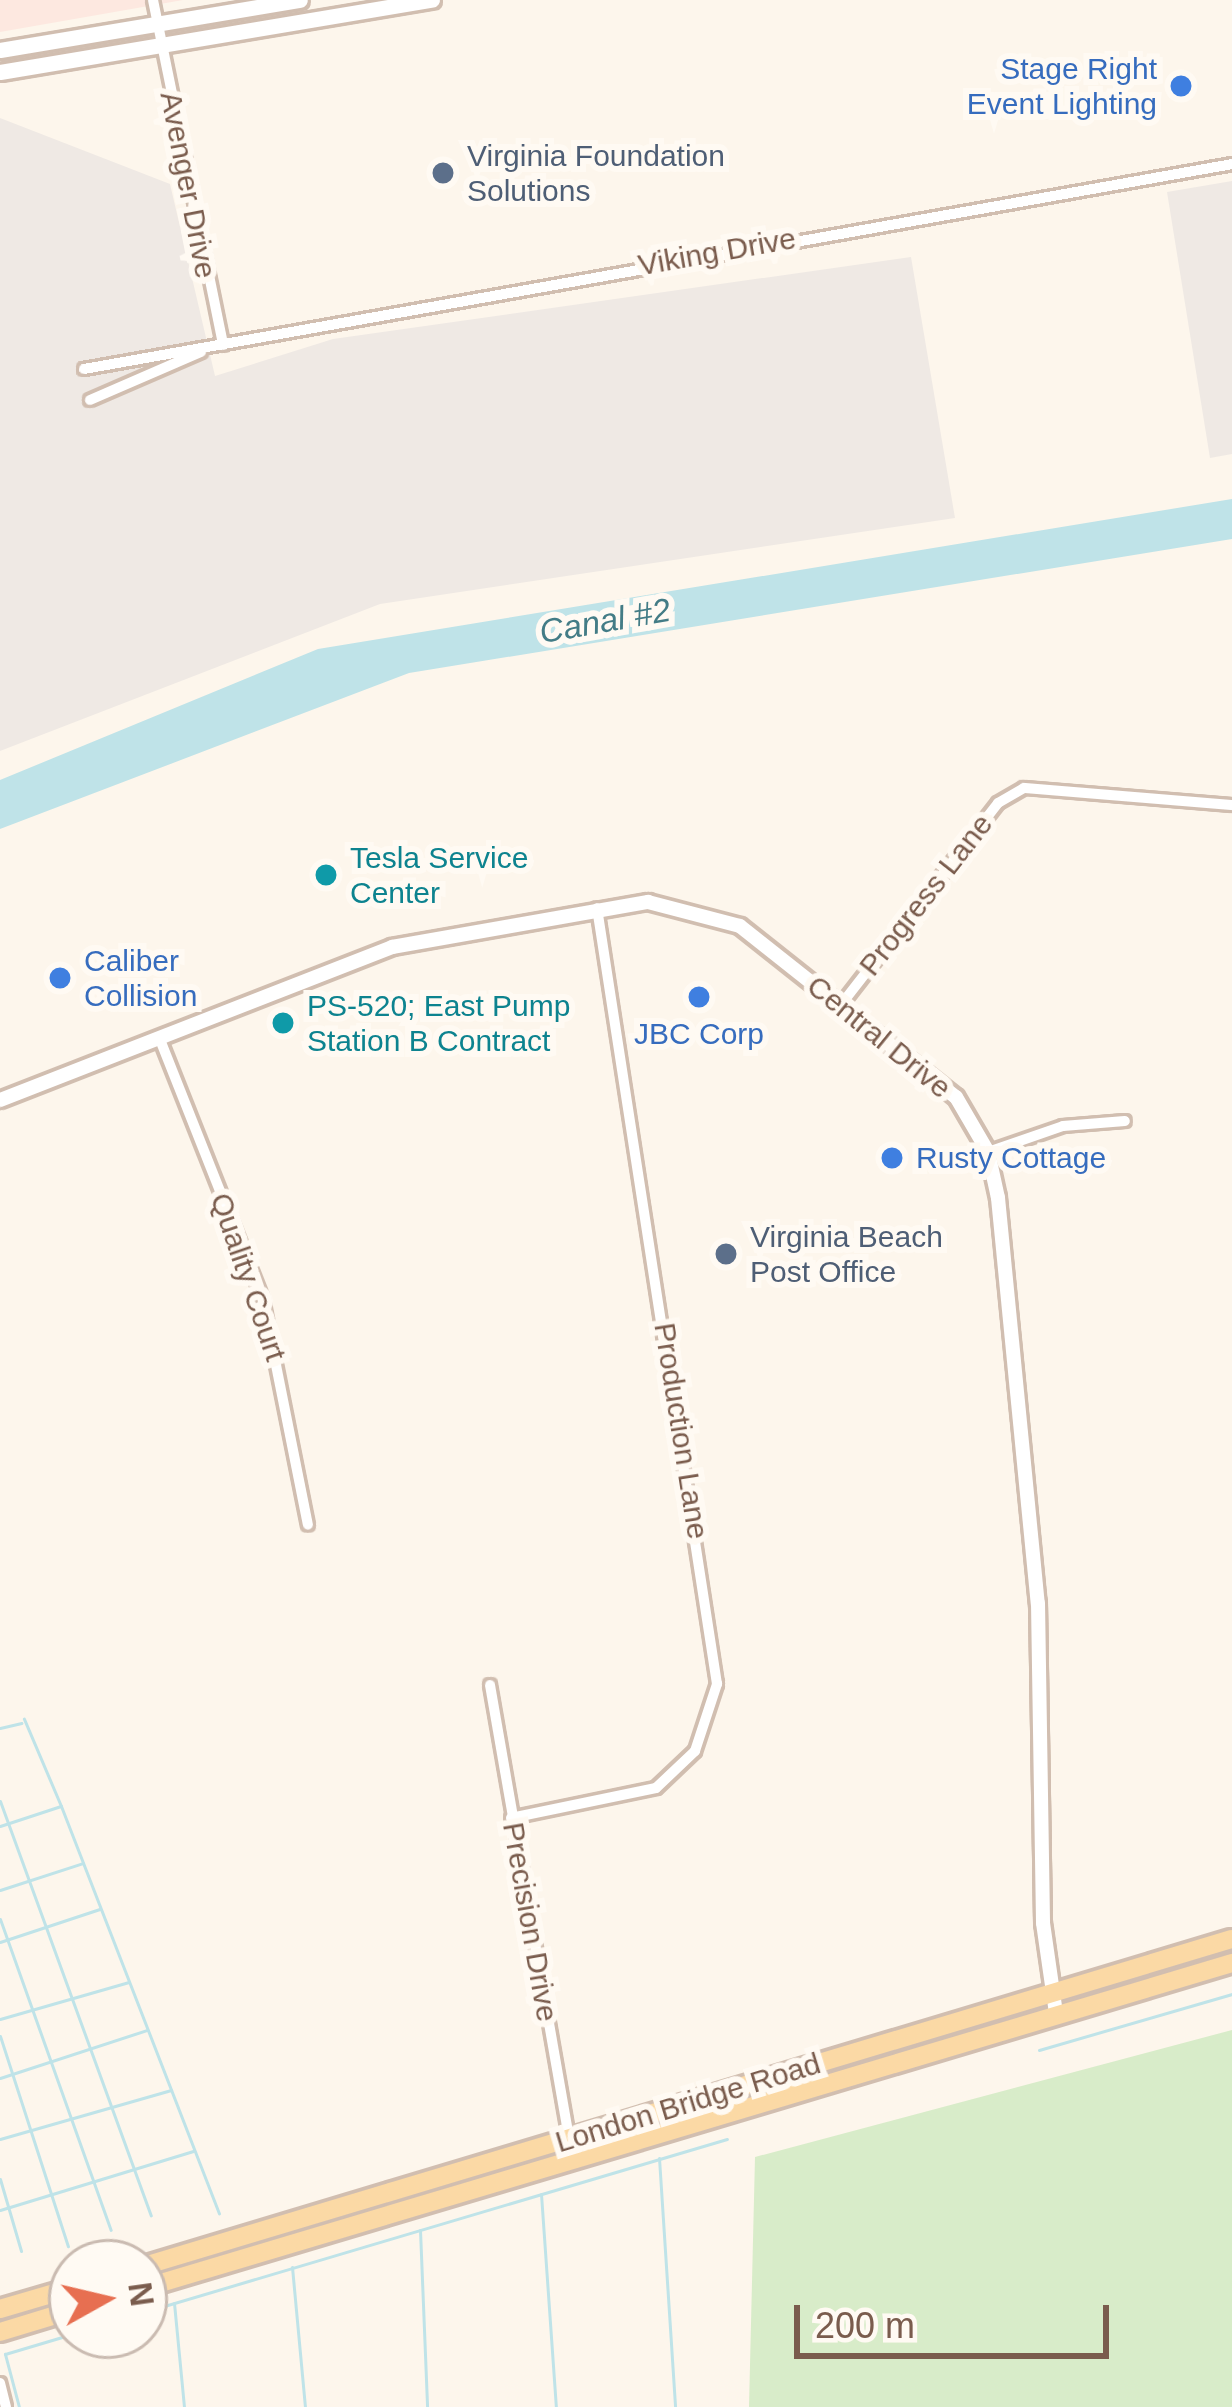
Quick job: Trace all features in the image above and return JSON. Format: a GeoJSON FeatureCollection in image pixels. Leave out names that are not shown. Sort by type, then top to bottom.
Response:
{"type":"FeatureCollection","features":[{"type":"Feature","properties":{"kind":"main road"},"geometry":{"type":"LineString","coordinates":[[0,50],[300,0]]}},
{"type":"Feature","properties":{"kind":"main road"},"geometry":{"type":"LineString","coordinates":[[0,72],[432,0]]}},
{"type":"Feature","properties":{"kind":"main road","name":"London Bridge Road"},"geometry":{"type":"LineString","coordinates":[[168,2280],[1051,1993],[1232,1939]]}},
{"type":"Feature","properties":{"kind":"main road","name":"London Bridge Road"},"geometry":{"type":"LineString","coordinates":[[168,2259],[1232,1963]]}},
{"type":"Feature","properties":{"kind":"main road"},"geometry":{"type":"LineString","coordinates":[[0,2309],[48,2295]]}},
{"type":"Feature","properties":{"kind":"main road"},"geometry":{"type":"LineString","coordinates":[[0,2332],[48,2317]]}},
{"type":"Feature","properties":{"kind":"street","name":"Avenger Drive"},"geometry":{"type":"LineString","coordinates":[[154,0],[223,345]]}},
{"type":"Feature","properties":{"kind":"street","name":"Viking Drive"},"geometry":{"type":"LineString","coordinates":[[84,369],[1232,164]]}},
{"type":"Feature","properties":{"kind":"street","name":"Viking Drive"},"geometry":{"type":"LineString","coordinates":[[90,400],[204,350]]}},
{"type":"Feature","properties":{"kind":"street","name":"Progress Lane"},"geometry":{"type":"LineString","coordinates":[[840,1006],[998,803],[1024,788],[1232,805]]}},
{"type":"Feature","properties":{"kind":"street","name":"Central Drive"},"geometry":{"type":"LineString","coordinates":[[0,1100],[392,947],[648,902],[712,913],[956,1097],[988,1152],[1038,1603],[1051,1993],[1056,2014]]}},
{"type":"Feature","properties":{"kind":"street","name":"Production Lane"},"geometry":{"type":"LineString","coordinates":[[511,1818],[656,1788],[695,1750],[717,1684],[597,908]]}},
{"type":"Feature","properties":{"kind":"street","name":"Quality Court"},"geometry":{"type":"LineString","coordinates":[[158,1037],[263,1300],[308,1526]]}},
{"type":"Feature","properties":{"kind":"street"},"geometry":{"type":"LineString","coordinates":[[988,1152],[1063,1126],[1125,1121]]}},
{"type":"Feature","properties":{"kind":"street","name":"Precision Drive"},"geometry":{"type":"LineString","coordinates":[[490,1684],[571,2148]]}},
{"type":"Feature","properties":{"kind":"street"},"geometry":{"type":"LineString","coordinates":[[0,2384],[6,2407]]}},
{"type":"Feature","properties":{"kind":"shaded area"},"geometry":{"type":"Polygon","coordinates":[[[0,0],[183,0],[0,32],[0,0]]]}},
{"type":"Feature","properties":{"kind":"shaded area"},"geometry":{"type":"Polygon","coordinates":[[[0,118],[170,184],[215,376],[333,339],[911,257],[955,518],[380,604],[0,751],[0,118]]]}},
{"type":"Feature","properties":{"kind":"shaded area"},"geometry":{"type":"Polygon","coordinates":[[[1232,181],[1232,454],[1210,458],[1167,192],[1232,181]]]}},
{"type":"Feature","properties":{"kind":"green space"},"geometry":{"type":"Polygon","coordinates":[[[1232,2030],[1232,2407],[749,2407],[755,2157],[1232,2030]]]}},
{"type":"Feature","properties":{"kind":"water","name":"Canal #2"},"geometry":{"type":"Polygon","coordinates":[[[1232,499],[1232,539],[409,673],[0,829],[0,780],[318,649],[1232,499]]]}},
{"type":"Feature","properties":{"kind":"waterway"},"geometry":{"type":"LineString","coordinates":[[0,1826],[61,1806],[24,1719]]}},
{"type":"Feature","properties":{"kind":"waterway"},"geometry":{"type":"LineString","coordinates":[[0,1728],[21,1723]]}},
{"type":"Feature","properties":{"kind":"waterway"},"geometry":{"type":"LineString","coordinates":[[0,1801],[151,2215]]}},
{"type":"Feature","properties":{"kind":"waterway"},"geometry":{"type":"LineString","coordinates":[[61,1806],[219,2213]]}},
{"type":"Feature","properties":{"kind":"waterway"},"geometry":{"type":"LineString","coordinates":[[0,1890],[83,1863]]}},
{"type":"Feature","properties":{"kind":"waterway"},"geometry":{"type":"LineString","coordinates":[[0,1942],[100,1909]]}},
{"type":"Feature","properties":{"kind":"waterway"},"geometry":{"type":"LineString","coordinates":[[0,1919],[111,2230]]}},
{"type":"Feature","properties":{"kind":"waterway"},"geometry":{"type":"LineString","coordinates":[[0,2019],[129,1982]]}},
{"type":"Feature","properties":{"kind":"waterway"},"geometry":{"type":"LineString","coordinates":[[1039,2050],[1232,1994]]}},
{"type":"Feature","properties":{"kind":"waterway"},"geometry":{"type":"LineString","coordinates":[[0,2078],[147,2030]]}},
{"type":"Feature","properties":{"kind":"waterway"},"geometry":{"type":"LineString","coordinates":[[0,2036],[66,2239]]}},
{"type":"Feature","properties":{"kind":"waterway"},"geometry":{"type":"LineString","coordinates":[[0,2139],[171,2090]]}},
{"type":"Feature","properties":{"kind":"waterway"},"geometry":{"type":"LineString","coordinates":[[168,2305],[727,2139]]}},
{"type":"Feature","properties":{"kind":"waterway"},"geometry":{"type":"LineString","coordinates":[[0,2210],[193,2151]]}},
{"type":"Feature","properties":{"kind":"waterway"},"geometry":{"type":"LineString","coordinates":[[659,2158],[675,2407]]}},
{"type":"Feature","properties":{"kind":"waterway"},"geometry":{"type":"LineString","coordinates":[[0,2179],[21,2251]]}},
{"type":"Feature","properties":{"kind":"waterway"},"geometry":{"type":"LineString","coordinates":[[541,2194],[556,2407]]}},
{"type":"Feature","properties":{"kind":"waterway"},"geometry":{"type":"LineString","coordinates":[[420,2230],[427,2407]]}},
{"type":"Feature","properties":{"kind":"waterway"},"geometry":{"type":"LineString","coordinates":[[292,2267],[305,2407]]}},
{"type":"Feature","properties":{"kind":"waterway"},"geometry":{"type":"LineString","coordinates":[[174,2303],[184,2407]]}},
{"type":"Feature","properties":{"kind":"waterway"},"geometry":{"type":"LineString","coordinates":[[19,2407],[5,2354],[48,2341]]}},
{"type":"Feature","properties":{"kind":"place","name":"Stage Right Event Lighting"},"geometry":{"type":"Point","coordinates":[1181,86]}},
{"type":"Feature","properties":{"kind":"place","name":"Virginia Foundation Solutions"},"geometry":{"type":"Point","coordinates":[443,173]}},
{"type":"Feature","properties":{"kind":"place","name":"Tesla Service Center"},"geometry":{"type":"Point","coordinates":[326,875]}},
{"type":"Feature","properties":{"kind":"place","name":"Caliber Collision"},"geometry":{"type":"Point","coordinates":[60,978]}},
{"type":"Feature","properties":{"kind":"place","name":"JBC Corp"},"geometry":{"type":"Point","coordinates":[699,997]}},
{"type":"Feature","properties":{"kind":"place","name":"PS-520; East Pump Station B Contract"},"geometry":{"type":"Point","coordinates":[283,1023]}},
{"type":"Feature","properties":{"kind":"place","name":"Rusty Cottage"},"geometry":{"type":"Point","coordinates":[892,1158]}},
{"type":"Feature","properties":{"kind":"place","name":"Virginia Beach Post Office"},"geometry":{"type":"Point","coordinates":[726,1254]}}]}
